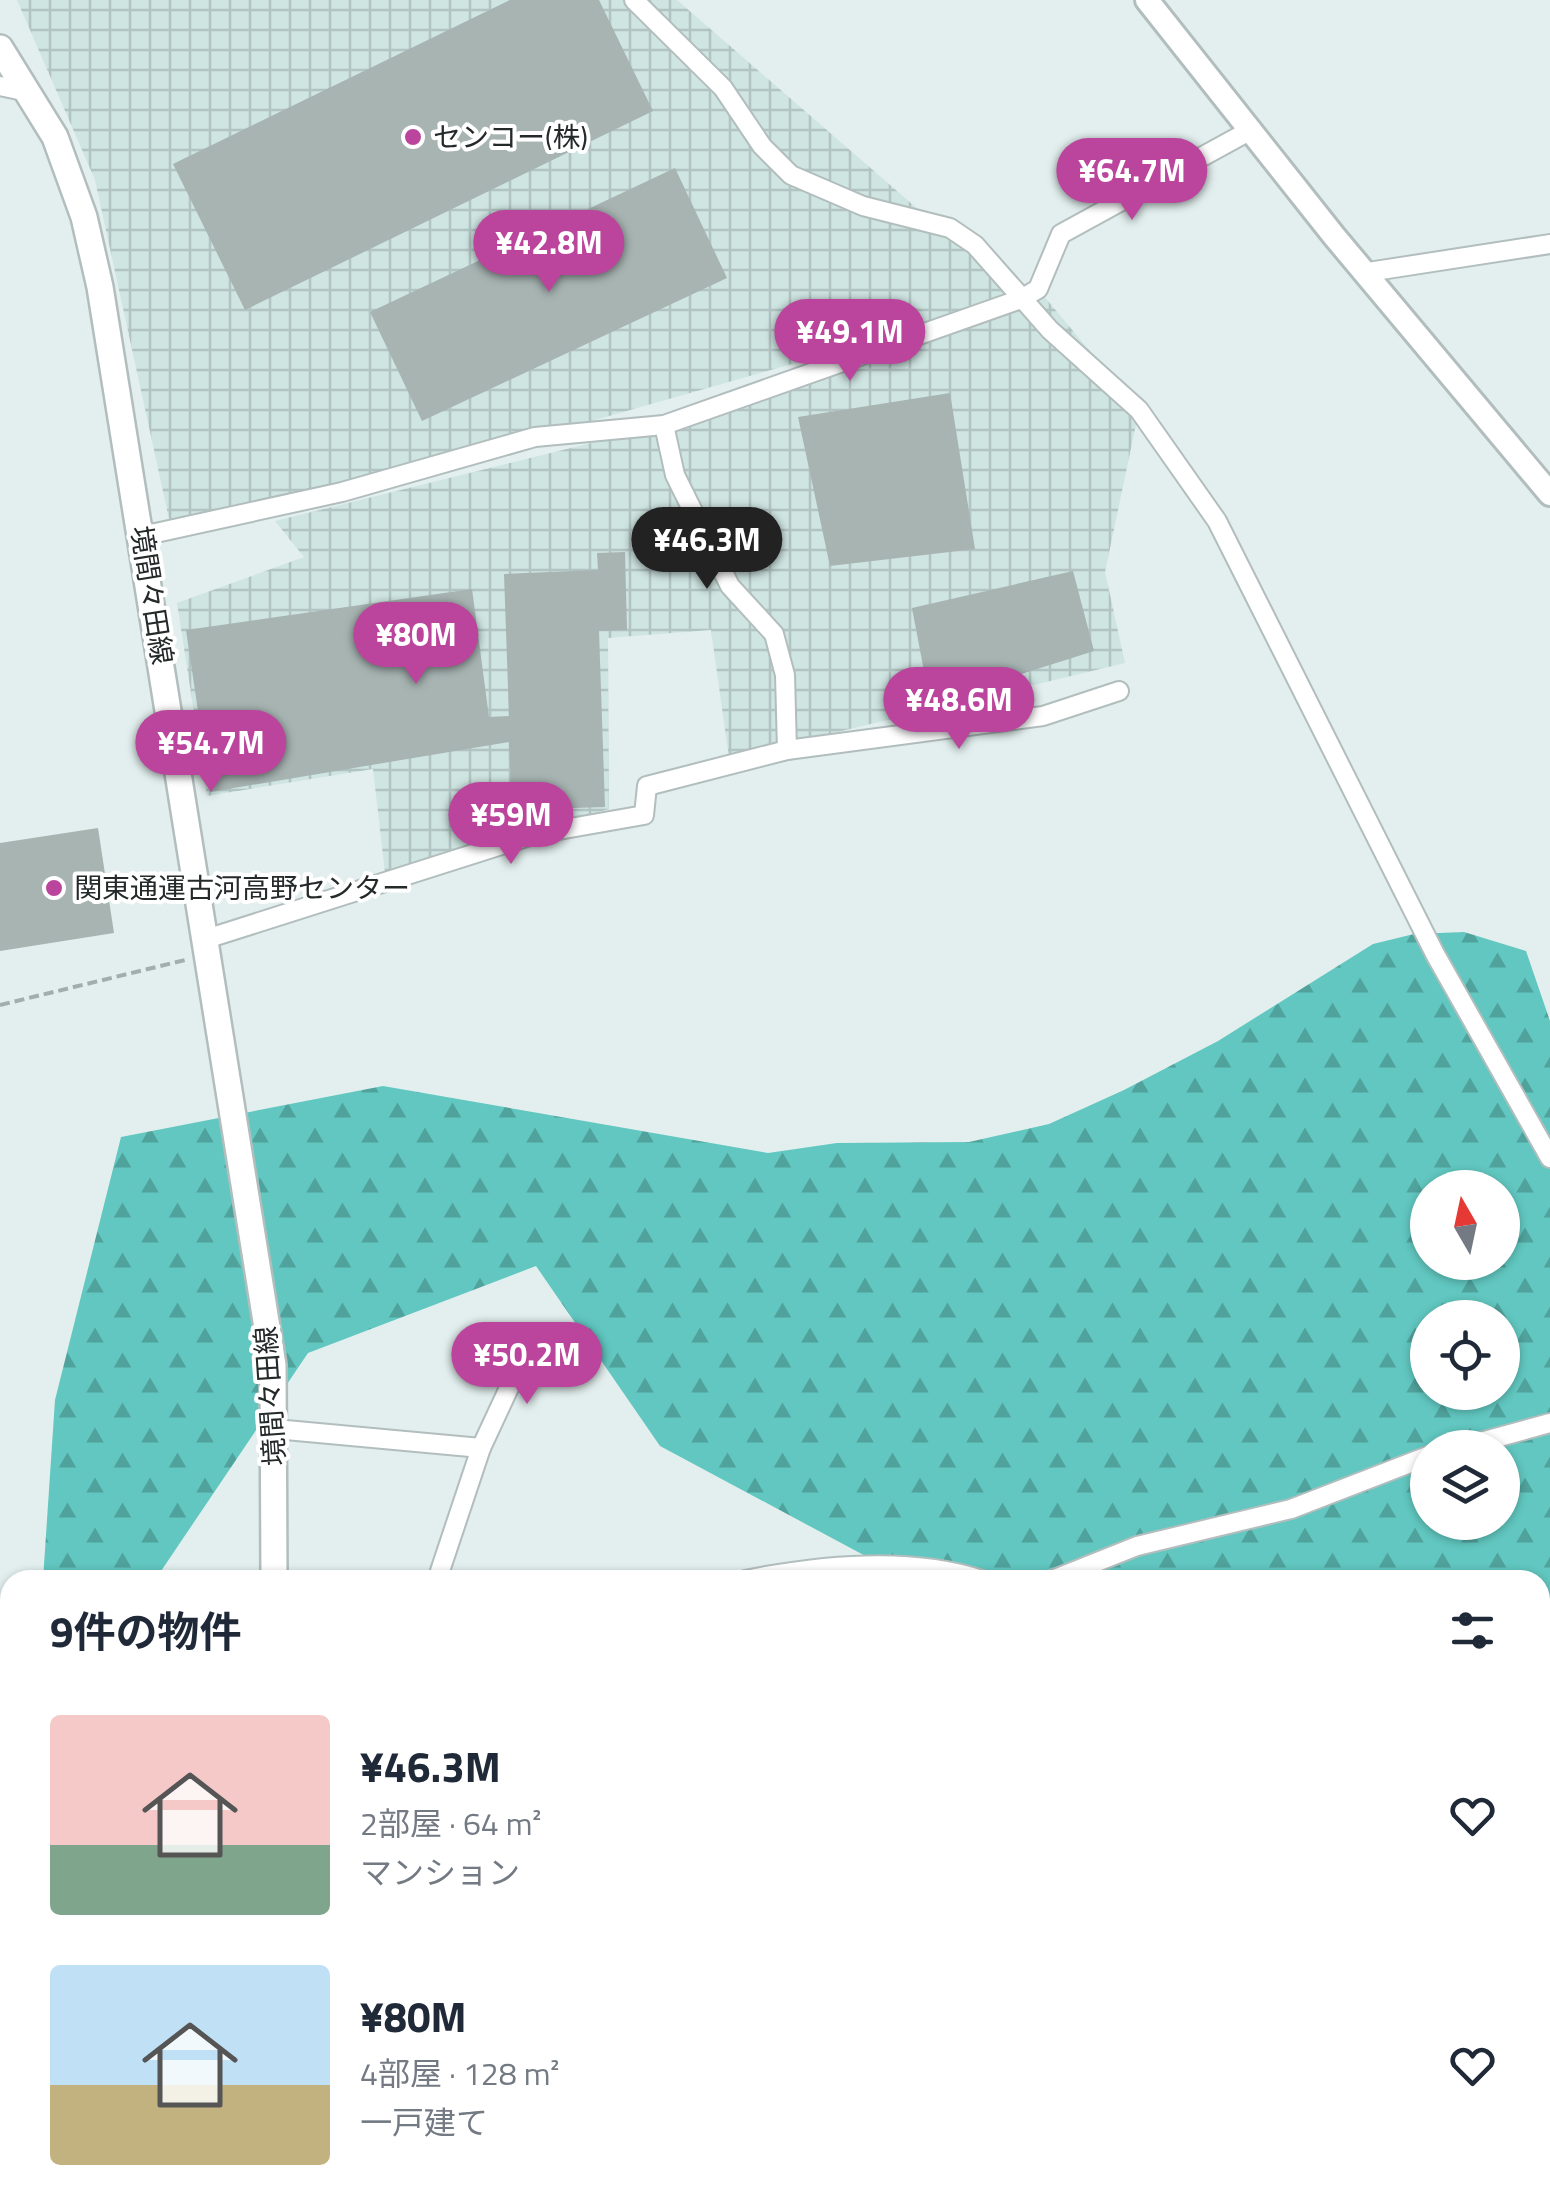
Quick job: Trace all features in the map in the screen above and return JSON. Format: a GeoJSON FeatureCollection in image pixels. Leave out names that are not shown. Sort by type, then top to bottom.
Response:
{"type":"FeatureCollection","features":[{"type":"Feature","properties":{"kind":"main road","name":"境間々田線"},"geometry":{"type":"LineString","coordinates":[[0,48],[56,137],[84,217],[100,288],[273,1365],[274,1570]]}},
{"type":"Feature","properties":{"kind":"street"},"geometry":{"type":"LineString","coordinates":[[634,0],[724,88],[762,146],[791,175],[863,206],[950,228],[975,244],[1020,298],[1140,410],[1217,521],[1434,954],[1550,1158]]}},
{"type":"Feature","properties":{"kind":"street"},"geometry":{"type":"LineString","coordinates":[[1148,0],[1249,131],[1550,494]]}},
{"type":"Feature","properties":{"kind":"street"},"geometry":{"type":"LineString","coordinates":[[0,86],[28,92]]}},
{"type":"Feature","properties":{"kind":"street"},"geometry":{"type":"LineString","coordinates":[[142,536],[342,492],[535,437],[664,424],[1020,298],[1038,289],[1062,234],[1249,131]]}},
{"type":"Feature","properties":{"kind":"street"},"geometry":{"type":"LineString","coordinates":[[1368,272],[1550,244]]}},
{"type":"Feature","properties":{"kind":"street"},"geometry":{"type":"LineString","coordinates":[[664,424],[675,475],[730,586],[774,634],[785,675],[786,750]]}},
{"type":"Feature","properties":{"kind":"street"},"geometry":{"type":"LineString","coordinates":[[208,947],[536,834],[644,815],[647,786],[786,750],[1043,716],[1119,691]]}},
{"type":"Feature","properties":{"kind":"street"},"geometry":{"type":"LineString","coordinates":[[439,1570],[481,1448],[529,1345]]}},
{"type":"Feature","properties":{"kind":"street"},"geometry":{"type":"LineString","coordinates":[[1520,1431],[1550,1423]]}},
{"type":"Feature","properties":{"kind":"street"},"geometry":{"type":"LineString","coordinates":[[275,1429],[481,1448]]}},
{"type":"Feature","properties":{"kind":"street"},"geometry":{"type":"LineString","coordinates":[[1077,1570],[1137,1546],[1291,1509],[1410,1463]]}},
{"type":"Feature","properties":{"kind":"street"},"geometry":{"type":"LineString","coordinates":[[848,1570],[940,1566],[952,1570]]}},
{"type":"Feature","properties":{"kind":"path"},"geometry":{"type":"LineString","coordinates":[[0,1005],[208,947]]}},
{"type":"Feature","properties":{"kind":"shaded area"},"geometry":{"type":"Polygon","coordinates":[[[17,0],[677,0],[1018,296],[1038,289],[1139,410],[1105,572],[1125,663],[729,758],[711,630],[608,638],[609,809],[385,873],[373,769],[207,796],[177,603],[304,557],[275,521],[664,425],[961,316],[342,492],[171,528],[95,180],[17,0]]]}},
{"type":"Feature","properties":{"kind":"green space"},"geometry":{"type":"Polygon","coordinates":[[[1464,932],[1526,951],[1550,1021],[1550,1570],[889,1570],[660,1446],[536,1266],[308,1353],[162,1570],[44,1570],[55,1400],[121,1137],[383,1086],[768,1153],[837,1143],[969,1142],[1049,1124],[1218,1041],[1373,944],[1414,934],[1464,932]]]}},
{"type":"Feature","properties":{"kind":"building","name":"センコー(株)"},"geometry":{"type":"Polygon","coordinates":[[[510,0],[599,0],[653,111],[245,310],[173,164],[510,0]]]}},
{"type":"Feature","properties":{"kind":"building","name":"センコー(株)"},"geometry":{"type":"Polygon","coordinates":[[[675,168],[727,278],[422,421],[370,312],[675,168]]]}},
{"type":"Feature","properties":{"kind":"building"},"geometry":{"type":"Polygon","coordinates":[[[950,393],[975,549],[830,566],[798,417],[950,393]]]}},
{"type":"Feature","properties":{"kind":"building"},"geometry":{"type":"Polygon","coordinates":[[[625,552],[627,630],[599,631],[605,807],[512,810],[509,742],[210,792],[186,630],[472,589],[489,717],[509,716],[504,574],[598,570],[597,553],[625,552]]]}},
{"type":"Feature","properties":{"kind":"building"},"geometry":{"type":"Polygon","coordinates":[[[1073,571],[1094,651],[930,703],[912,608],[1073,571]]]}},
{"type":"Feature","properties":{"kind":"building","name":"関東通運古河高野センター"},"geometry":{"type":"Polygon","coordinates":[[[98,828],[114,933],[0,951],[0,843],[98,828]]]}},
{"type":"Feature","properties":{"kind":"place","name":"センコー(株)"},"geometry":{"type":"Point","coordinates":[413,137]}},
{"type":"Feature","properties":{"kind":"place","name":"関東通運古河高野センター"},"geometry":{"type":"Point","coordinates":[54,888]}}]}
